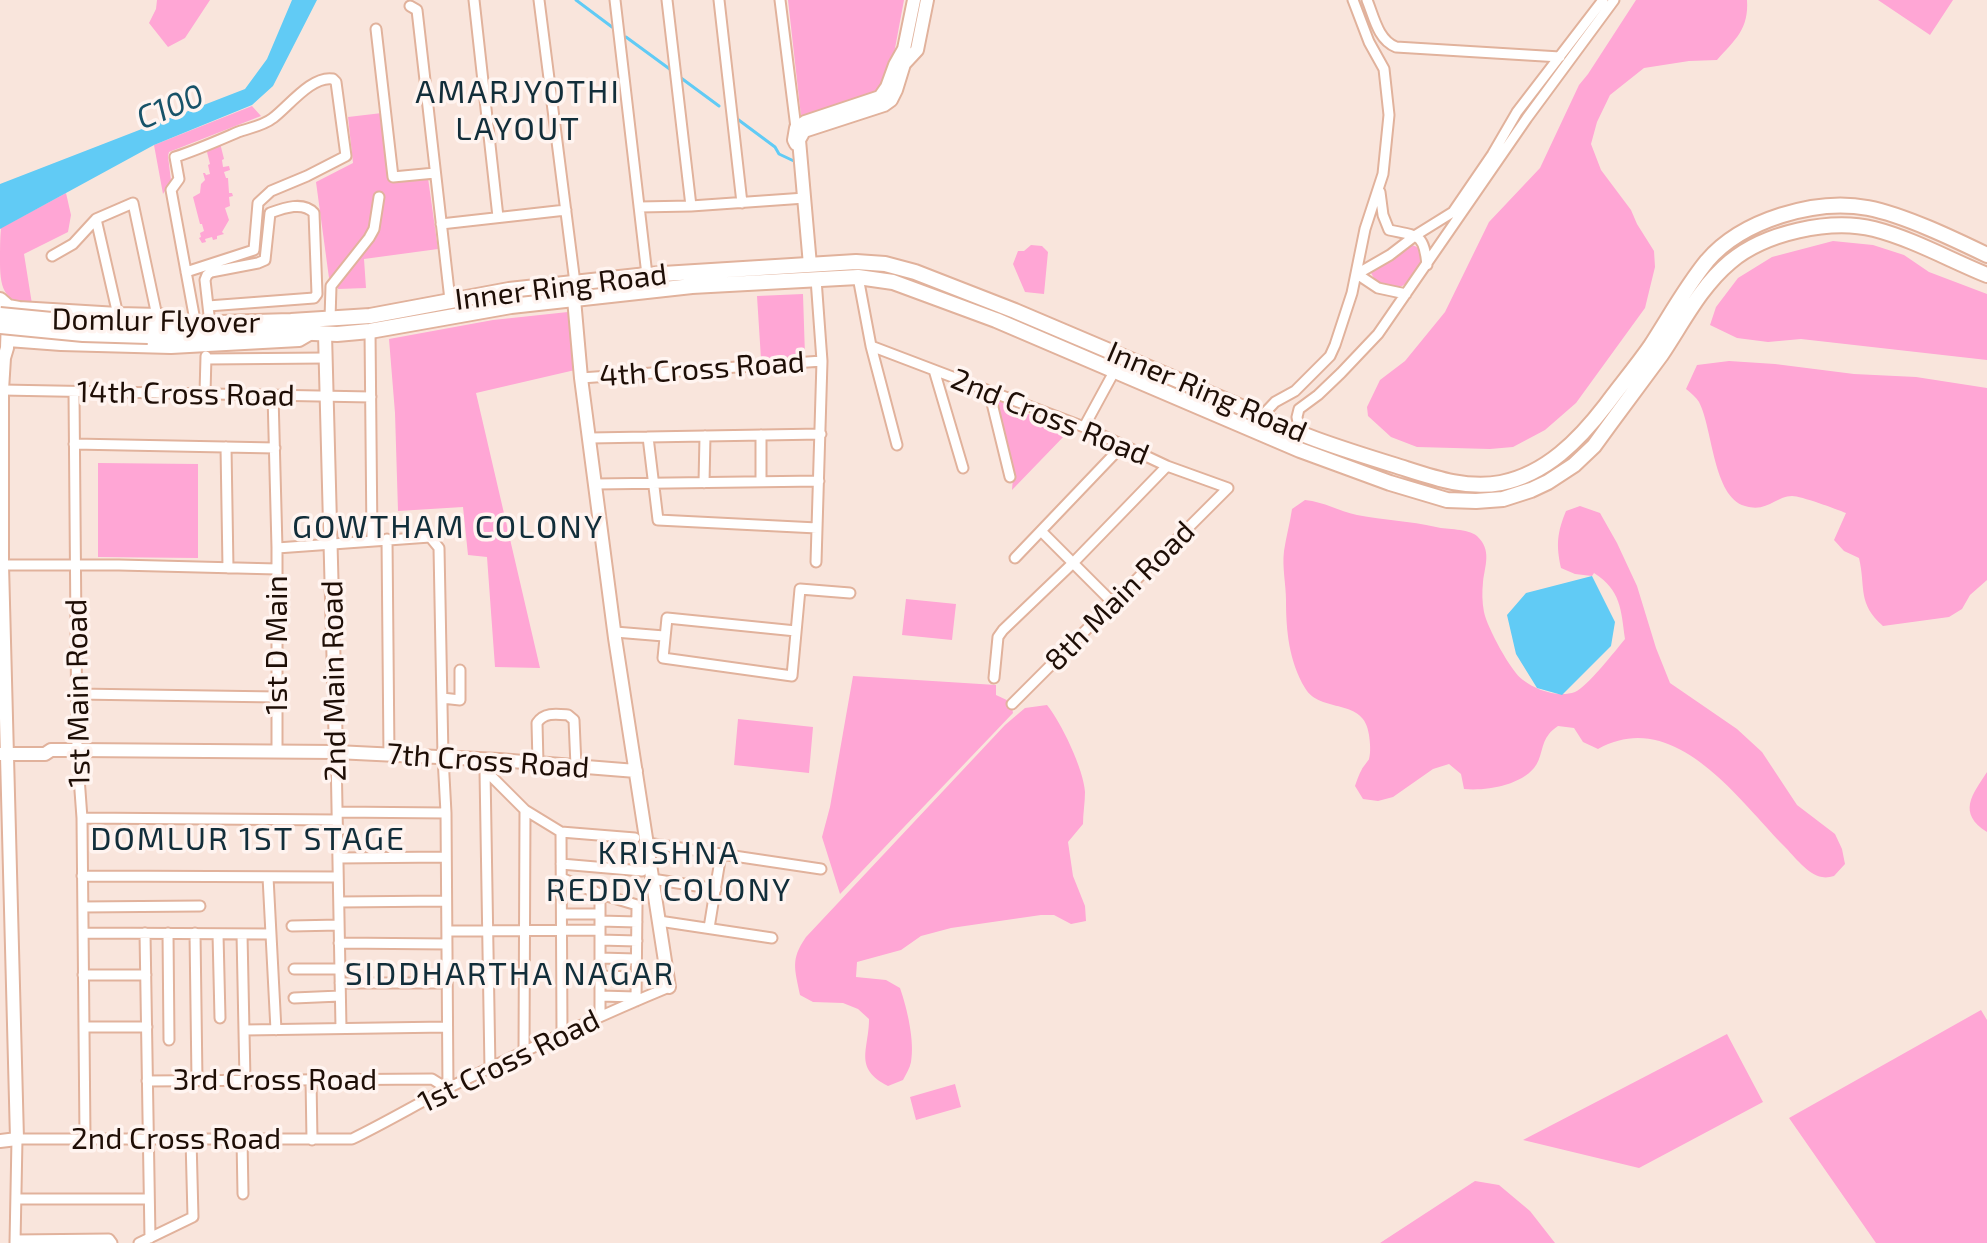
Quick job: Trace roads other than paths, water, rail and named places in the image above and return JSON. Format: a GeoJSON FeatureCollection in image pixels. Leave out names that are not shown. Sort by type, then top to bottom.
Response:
{"type":"FeatureCollection","features":[{"type":"Feature","properties":{"kind":"main road","name":"Inner Ring Road"},"geometry":{"type":"LineString","coordinates":[[316,329],[370,331],[494,307],[813,272],[856,262],[885,264],[915,272],[1092,343],[1337,447],[1434,479],[1476,485],[1526,476],[1573,442],[1649,349],[1681,296],[1708,260],[1747,229],[1769,219],[1792,212],[1858,206],[1908,221],[1987,255]]}},
{"type":"Feature","properties":{"kind":"main road","name":"Inner Ring Road"},"geometry":{"type":"LineString","coordinates":[[316,329],[330,319],[370,316],[509,290],[647,275],[813,272],[893,282],[996,320],[1300,450],[1447,500],[1476,501],[1503,499],[1531,490],[1574,465],[1594,446],[1710,284],[1730,262],[1748,250],[1797,231],[1846,225],[1900,238],[1987,275]]}},
{"type":"Feature","properties":{"kind":"main road"},"geometry":{"type":"LineString","coordinates":[[3,307],[118,315],[151,326],[204,312],[294,314],[316,329]]}},
{"type":"Feature","properties":{"kind":"main road","name":"Domlur Flyover"},"geometry":{"type":"LineString","coordinates":[[3,307],[83,323],[316,329]]}},
{"type":"Feature","properties":{"kind":"main road","name":"Domlur Flyover"},"geometry":{"type":"LineString","coordinates":[[0,326],[83,334],[151,326]]}},
{"type":"Feature","properties":{"kind":"street"},"geometry":{"type":"LineString","coordinates":[[474,0],[498,217]]}},
{"type":"Feature","properties":{"kind":"street"},"geometry":{"type":"LineString","coordinates":[[539,0],[575,283]]}},
{"type":"Feature","properties":{"kind":"street"},"geometry":{"type":"LineString","coordinates":[[615,0],[647,275]]}},
{"type":"Feature","properties":{"kind":"street"},"geometry":{"type":"LineString","coordinates":[[667,0],[691,206]]}},
{"type":"Feature","properties":{"kind":"street"},"geometry":{"type":"LineString","coordinates":[[719,0],[742,203]]}},
{"type":"Feature","properties":{"kind":"street"},"geometry":{"type":"LineString","coordinates":[[780,0],[798,131]]}},
{"type":"Feature","properties":{"kind":"street"},"geometry":{"type":"LineString","coordinates":[[816,562],[822,361],[802,158],[794,140],[805,122],[880,97],[900,64],[914,0]]}},
{"type":"Feature","properties":{"kind":"street"},"geometry":{"type":"LineString","coordinates":[[900,64],[917,50],[927,0]]}},
{"type":"Feature","properties":{"kind":"street"},"geometry":{"type":"LineString","coordinates":[[1261,417],[1275,402],[1295,391],[1330,356],[1357,274],[1365,229],[1383,174],[1389,115],[1384,69],[1369,42],[1353,0]]}},
{"type":"Feature","properties":{"kind":"street"},"geometry":{"type":"LineString","coordinates":[[1367,0],[1379,31],[1389,44],[1396,47],[1560,57]]}},
{"type":"Feature","properties":{"kind":"street"},"geometry":{"type":"LineString","coordinates":[[1357,274],[1453,212],[1517,112],[1603,0]]}},
{"type":"Feature","properties":{"kind":"street"},"geometry":{"type":"LineString","coordinates":[[1300,433],[1299,409],[1318,395],[1378,334],[1527,118],[1614,0]]}},
{"type":"Feature","properties":{"kind":"street"},"geometry":{"type":"LineString","coordinates":[[410,6],[417,10],[450,300]]}},
{"type":"Feature","properties":{"kind":"street"},"geometry":{"type":"LineString","coordinates":[[376,29],[393,177],[435,173]]}},
{"type":"Feature","properties":{"kind":"street"},"geometry":{"type":"LineString","coordinates":[[1384,69],[1396,47]]}},
{"type":"Feature","properties":{"kind":"street"},"geometry":{"type":"LineString","coordinates":[[186,272],[254,250],[258,203],[271,191],[346,156],[336,82],[333,79],[326,78],[299,94],[271,120],[175,157],[179,179],[171,190],[186,272],[204,312]]}},
{"type":"Feature","properties":{"kind":"street"},"geometry":{"type":"LineString","coordinates":[[1379,189],[1389,230],[1416,235],[1425,246],[1427,265]]}},
{"type":"Feature","properties":{"kind":"street"},"geometry":{"type":"LineString","coordinates":[[330,319],[331,286],[374,229],[379,197]]}},
{"type":"Feature","properties":{"kind":"street"},"geometry":{"type":"LineString","coordinates":[[639,207],[805,198]]}},
{"type":"Feature","properties":{"kind":"street"},"geometry":{"type":"LineString","coordinates":[[52,256],[73,244],[96,219],[133,203],[151,326]]}},
{"type":"Feature","properties":{"kind":"street"},"geometry":{"type":"LineString","coordinates":[[304,206],[311,208],[314,213],[317,294],[314,298],[204,312],[207,275],[265,260],[270,213],[304,206]]}},
{"type":"Feature","properties":{"kind":"street"},"geometry":{"type":"LineString","coordinates":[[441,224],[566,210]]}},
{"type":"Feature","properties":{"kind":"street"},"geometry":{"type":"LineString","coordinates":[[96,219],[118,315]]}},
{"type":"Feature","properties":{"kind":"street"},"geometry":{"type":"LineString","coordinates":[[1357,274],[1378,288],[1406,294]]}},
{"type":"Feature","properties":{"kind":"street"},"geometry":{"type":"LineString","coordinates":[[858,277],[871,346],[897,445]]}},
{"type":"Feature","properties":{"kind":"street"},"geometry":{"type":"LineString","coordinates":[[574,299],[581,378],[636,771],[641,840],[659,921],[669,987]]}},
{"type":"Feature","properties":{"kind":"street"},"geometry":{"type":"LineString","coordinates":[[3,307],[8,340],[2,390],[3,750],[17,1139],[15,1241],[109,1239],[112,1243]]}},
{"type":"Feature","properties":{"kind":"street"},"geometry":{"type":"LineString","coordinates":[[8,340],[171,347],[299,340],[316,329]]}},
{"type":"Feature","properties":{"kind":"street","name":"2nd Main Road"},"geometry":{"type":"LineString","coordinates":[[316,329],[326,358],[341,1028]]}},
{"type":"Feature","properties":{"kind":"street"},"geometry":{"type":"LineString","coordinates":[[370,331],[372,540]]}},
{"type":"Feature","properties":{"kind":"street"},"geometry":{"type":"LineString","coordinates":[[205,393],[206,345]]}},
{"type":"Feature","properties":{"kind":"street","name":"2nd Cross Road"},"geometry":{"type":"LineString","coordinates":[[871,346],[1084,427],[1167,466],[1228,488]]}},
{"type":"Feature","properties":{"kind":"street"},"geometry":{"type":"LineString","coordinates":[[206,359],[326,358]]}},
{"type":"Feature","properties":{"kind":"street","name":"4th Cross Road"},"geometry":{"type":"LineString","coordinates":[[581,378],[822,361]]}},
{"type":"Feature","properties":{"kind":"street"},"geometry":{"type":"LineString","coordinates":[[934,370],[963,468]]}},
{"type":"Feature","properties":{"kind":"street"},"geometry":{"type":"LineString","coordinates":[[1084,427],[1115,370]]}},
{"type":"Feature","properties":{"kind":"street","name":"14th Cross Road"},"geometry":{"type":"LineString","coordinates":[[2,390],[371,397]]}},
{"type":"Feature","properties":{"kind":"street"},"geometry":{"type":"LineString","coordinates":[[989,391],[1010,477]]}},
{"type":"Feature","properties":{"kind":"street","name":"1st Main Road"},"geometry":{"type":"LineString","coordinates":[[74,392],[85,1137]]}},
{"type":"Feature","properties":{"kind":"street","name":"1st D Main"},"geometry":{"type":"LineString","coordinates":[[273,395],[277,752]]}},
{"type":"Feature","properties":{"kind":"street"},"geometry":{"type":"LineString","coordinates":[[590,438],[821,434]]}},
{"type":"Feature","properties":{"kind":"street"},"geometry":{"type":"LineString","coordinates":[[761,435],[761,482]]}},
{"type":"Feature","properties":{"kind":"street"},"geometry":{"type":"LineString","coordinates":[[704,483],[705,436]]}},
{"type":"Feature","properties":{"kind":"street"},"geometry":{"type":"LineString","coordinates":[[648,437],[658,520],[817,528]]}},
{"type":"Feature","properties":{"kind":"street"},"geometry":{"type":"LineString","coordinates":[[74,444],[275,448]]}},
{"type":"Feature","properties":{"kind":"street"},"geometry":{"type":"LineString","coordinates":[[1015,558],[1122,446]]}},
{"type":"Feature","properties":{"kind":"street"},"geometry":{"type":"LineString","coordinates":[[226,447],[228,568]]}},
{"type":"Feature","properties":{"kind":"street"},"geometry":{"type":"LineString","coordinates":[[994,678],[998,637],[1003,630],[1167,466]]}},
{"type":"Feature","properties":{"kind":"street"},"geometry":{"type":"LineString","coordinates":[[596,484],[819,481]]}},
{"type":"Feature","properties":{"kind":"street","name":"8th Main Road"},"geometry":{"type":"LineString","coordinates":[[1012,704],[1228,488]]}},
{"type":"Feature","properties":{"kind":"street"},"geometry":{"type":"LineString","coordinates":[[1041,531],[1113,603]]}},
{"type":"Feature","properties":{"kind":"street"},"geometry":{"type":"LineString","coordinates":[[277,548],[430,537],[439,548],[446,813],[448,1089]]}},
{"type":"Feature","properties":{"kind":"street"},"geometry":{"type":"LineString","coordinates":[[387,539],[389,755]]}},
{"type":"Feature","properties":{"kind":"street"},"geometry":{"type":"LineString","coordinates":[[1,565],[277,569]]}},
{"type":"Feature","properties":{"kind":"street"},"geometry":{"type":"LineString","coordinates":[[796,631],[667,618],[663,658],[792,676],[800,589],[850,593]]}},
{"type":"Feature","properties":{"kind":"street"},"geometry":{"type":"LineString","coordinates":[[615,632],[664,636]]}},
{"type":"Feature","properties":{"kind":"street"},"geometry":{"type":"LineString","coordinates":[[442,698],[460,700],[460,670]]}},
{"type":"Feature","properties":{"kind":"street"},"geometry":{"type":"LineString","coordinates":[[77,694],[277,697]]}},
{"type":"Feature","properties":{"kind":"street"},"geometry":{"type":"LineString","coordinates":[[538,763],[537,723],[540,718],[568,715],[574,720],[576,766]]}},
{"type":"Feature","properties":{"kind":"street","name":"7th Cross Road"},"geometry":{"type":"LineString","coordinates":[[3,750],[45,754],[51,750],[336,752],[636,771]]}},
{"type":"Feature","properties":{"kind":"street"},"geometry":{"type":"LineString","coordinates":[[474,759],[525,810],[561,832],[641,840],[821,869]]}},
{"type":"Feature","properties":{"kind":"street"},"geometry":{"type":"LineString","coordinates":[[485,771],[490,1069]]}},
{"type":"Feature","properties":{"kind":"street"},"geometry":{"type":"LineString","coordinates":[[524,1052],[525,810]]}},
{"type":"Feature","properties":{"kind":"street"},"geometry":{"type":"LineString","coordinates":[[82,818],[446,813]]}},
{"type":"Feature","properties":{"kind":"street"},"geometry":{"type":"LineString","coordinates":[[561,832],[562,1034]]}},
{"type":"Feature","properties":{"kind":"street"},"geometry":{"type":"LineString","coordinates":[[709,928],[721,854]]}},
{"type":"Feature","properties":{"kind":"street"},"geometry":{"type":"LineString","coordinates":[[338,858],[446,857]]}},
{"type":"Feature","properties":{"kind":"street"},"geometry":{"type":"LineString","coordinates":[[561,864],[647,875],[716,889]]}},
{"type":"Feature","properties":{"kind":"street"},"geometry":{"type":"LineString","coordinates":[[82,876],[338,877]]}},
{"type":"Feature","properties":{"kind":"street"},"geometry":{"type":"LineString","coordinates":[[268,877],[276,1030]]}},
{"type":"Feature","properties":{"kind":"street"},"geometry":{"type":"LineString","coordinates":[[561,878],[637,905],[636,999],[600,996]]}},
{"type":"Feature","properties":{"kind":"street"},"geometry":{"type":"LineString","coordinates":[[600,894],[600,1015]]}},
{"type":"Feature","properties":{"kind":"street"},"geometry":{"type":"LineString","coordinates":[[339,902],[446,901]]}},
{"type":"Feature","properties":{"kind":"street"},"geometry":{"type":"LineString","coordinates":[[83,907],[200,906]]}},
{"type":"Feature","properties":{"kind":"street"},"geometry":{"type":"LineString","coordinates":[[562,914],[637,941]]}},
{"type":"Feature","properties":{"kind":"street"},"geometry":{"type":"LineString","coordinates":[[659,921],[772,938]]}},
{"type":"Feature","properties":{"kind":"street"},"geometry":{"type":"LineString","coordinates":[[447,931],[562,930],[637,922]]}},
{"type":"Feature","properties":{"kind":"street"},"geometry":{"type":"LineString","coordinates":[[292,926],[339,925]]}},
{"type":"Feature","properties":{"kind":"street"},"geometry":{"type":"LineString","coordinates":[[83,933],[271,934]]}},
{"type":"Feature","properties":{"kind":"street"},"geometry":{"type":"LineString","coordinates":[[145,933],[150,1238]]}},
{"type":"Feature","properties":{"kind":"street"},"geometry":{"type":"LineString","coordinates":[[168,933],[169,1040]]}},
{"type":"Feature","properties":{"kind":"street"},"geometry":{"type":"LineString","coordinates":[[195,933],[197,1080]]}},
{"type":"Feature","properties":{"kind":"street"},"geometry":{"type":"LineString","coordinates":[[218,934],[220,1018]]}},
{"type":"Feature","properties":{"kind":"street"},"geometry":{"type":"LineString","coordinates":[[242,934],[245,1080]]}},
{"type":"Feature","properties":{"kind":"street"},"geometry":{"type":"LineString","coordinates":[[339,943],[447,944]]}},
{"type":"Feature","properties":{"kind":"street"},"geometry":{"type":"LineString","coordinates":[[600,958],[636,959]]}},
{"type":"Feature","properties":{"kind":"street"},"geometry":{"type":"LineString","coordinates":[[294,969],[340,969]]}},
{"type":"Feature","properties":{"kind":"street"},"geometry":{"type":"LineString","coordinates":[[83,975],[146,975]]}},
{"type":"Feature","properties":{"kind":"street"},"geometry":{"type":"LineString","coordinates":[[600,976],[636,977]]}},
{"type":"Feature","properties":{"kind":"street"},"geometry":{"type":"LineString","coordinates":[[340,983],[447,983]]}},
{"type":"Feature","properties":{"kind":"street","name":"1st Cross Road"},"geometry":{"type":"LineString","coordinates":[[352,1139],[600,1015],[669,987]]}},
{"type":"Feature","properties":{"kind":"street"},"geometry":{"type":"LineString","coordinates":[[294,998],[340,996]]}},
{"type":"Feature","properties":{"kind":"street"},"geometry":{"type":"LineString","coordinates":[[84,1027],[147,1027]]}},
{"type":"Feature","properties":{"kind":"street"},"geometry":{"type":"LineString","coordinates":[[245,1030],[447,1027]]}},
{"type":"Feature","properties":{"kind":"street"},"geometry":{"type":"LineString","coordinates":[[311,1079],[312,1140]]}},
{"type":"Feature","properties":{"kind":"street","name":"3rd Cross Road"},"geometry":{"type":"LineString","coordinates":[[147,1081],[432,1079],[448,1089]]}},
{"type":"Feature","properties":{"kind":"street","name":"2nd Cross Road"},"geometry":{"type":"LineString","coordinates":[[0,1141],[85,1137],[352,1139]]}},
{"type":"Feature","properties":{"kind":"street"},"geometry":{"type":"LineString","coordinates":[[139,1243],[193,1217],[191,1139]]}},
{"type":"Feature","properties":{"kind":"street"},"geometry":{"type":"LineString","coordinates":[[242,1139],[243,1194]]}},
{"type":"Feature","properties":{"kind":"street"},"geometry":{"type":"LineString","coordinates":[[16,1199],[149,1199]]}},
{"type":"Feature","properties":{"kind":"water"},"geometry":{"type":"Polygon","coordinates":[[[292,0],[317,0],[273,86],[252,105],[154,145],[0,229],[0,184],[245,89],[267,59],[292,0]]]}},
{"type":"Feature","properties":{"kind":"water"},"geometry":{"type":"Polygon","coordinates":[[[1592,576],[1615,622],[1611,646],[1562,695],[1537,688],[1516,654],[1507,615],[1526,593],[1592,576]]]}},
{"type":"Feature","properties":{"kind":"waterway"},"geometry":{"type":"LineString","coordinates":[[576,0],[612,27]]}},
{"type":"Feature","properties":{"kind":"waterway"},"geometry":{"type":"LineString","coordinates":[[626,37],[671,70]]}},
{"type":"Feature","properties":{"kind":"waterway"},"geometry":{"type":"LineString","coordinates":[[677,75],[719,106]]}},
{"type":"Feature","properties":{"kind":"waterway"},"geometry":{"type":"LineString","coordinates":[[736,118],[775,147],[779,154],[796,162]]}},
{"type":"Feature","properties":{"kind":"district","name":"AMARJYOTHI LAYOUT"},"geometry":{"type":"Point","coordinates":[518,110]}},
{"type":"Feature","properties":{"kind":"district","name":"GOWTHAM COLONY"},"geometry":{"type":"Point","coordinates":[448,527]}},
{"type":"Feature","properties":{"kind":"district","name":"DOMLUR 1ST STAGE"},"geometry":{"type":"Point","coordinates":[248,839]}},
{"type":"Feature","properties":{"kind":"district","name":"KRISHNA REDDY COLONY"},"geometry":{"type":"Point","coordinates":[669,872]}},
{"type":"Feature","properties":{"kind":"district","name":"SIDDHARTHA NAGAR"},"geometry":{"type":"Point","coordinates":[510,974]}},
{"type":"Feature","properties":{"kind":"water label","name":"C100"},"geometry":{"type":"Point","coordinates":[170,107]}}]}
